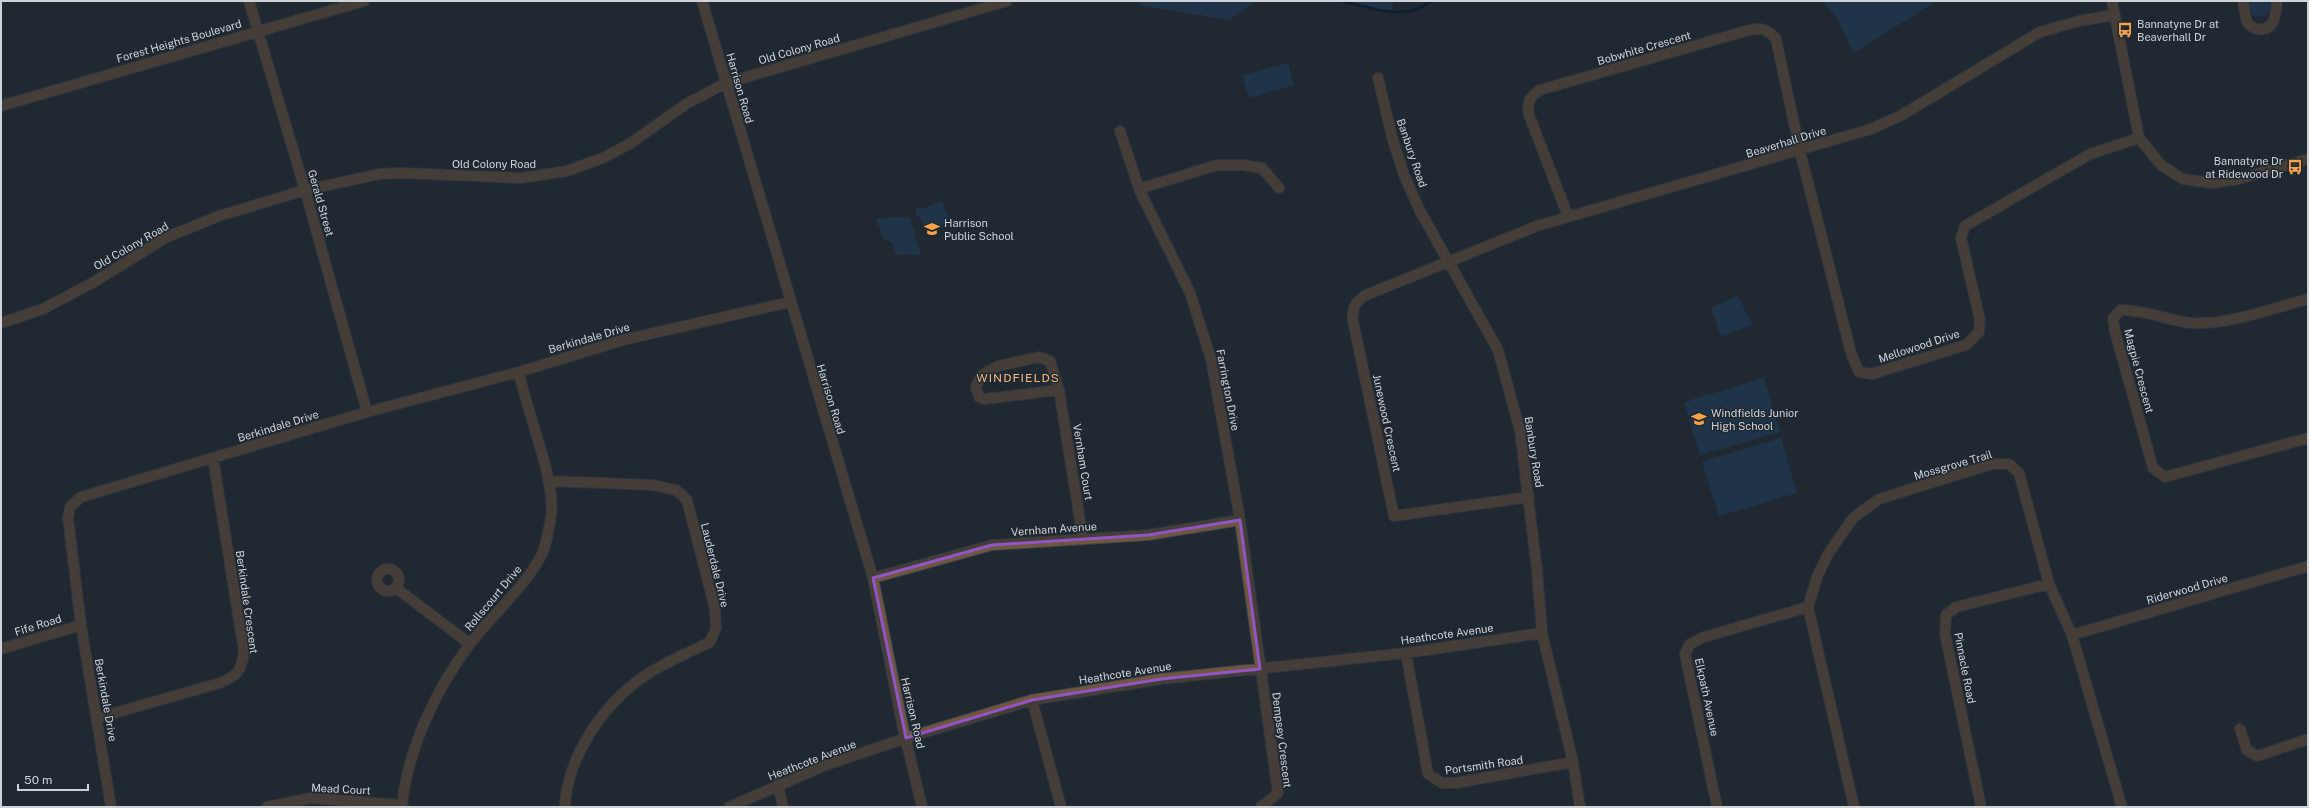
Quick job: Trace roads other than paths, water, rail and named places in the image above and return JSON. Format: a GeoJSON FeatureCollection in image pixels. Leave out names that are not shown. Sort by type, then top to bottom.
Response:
{"type":"FeatureCollection","features":[{"type":"Feature","properties":{"kind":"street","name":"Gerald Street"},"geometry":{"type":"LineString","coordinates":[[249,1],[305,190],[367,412]]}},
{"type":"Feature","properties":{"kind":"street","name":"Forest Heights Boulevard"},"geometry":{"type":"LineString","coordinates":[[1,106],[258,30],[364,1]]}},
{"type":"Feature","properties":{"kind":"street","name":"Harrison Road"},"geometry":{"type":"LineString","coordinates":[[702,1],[872,578],[922,807]]}},
{"type":"Feature","properties":{"kind":"street","name":"Old Colony Road"},"geometry":{"type":"LineString","coordinates":[[1,323],[43,309],[94,282],[166,237],[219,216],[305,190],[380,174],[402,173],[521,178],[567,171],[603,158],[631,143],[686,104],[726,83],[1007,1]]}},
{"type":"Feature","properties":{"kind":"street"},"geometry":{"type":"LineString","coordinates":[[2112,1],[2138,138],[2161,165],[2184,179],[2198,182],[2225,182],[2308,159]]}},
{"type":"Feature","properties":{"kind":"street"},"geometry":{"type":"LineString","coordinates":[[2243,1],[2247,22],[2254,29],[2263,30],[2270,27],[2275,18],[2277,1]]}},
{"type":"Feature","properties":{"kind":"street","name":"Beaverhall Drive"},"geometry":{"type":"LineString","coordinates":[[1449,261],[1506,238],[1568,216],[1800,151],[1871,129],[1902,115],[2040,32],[2072,23],[2114,15]]}},
{"type":"Feature","properties":{"kind":"street","name":"Bobwhite Crescent"},"geometry":{"type":"LineString","coordinates":[[1568,216],[1529,115],[1527,104],[1532,95],[1540,90],[1746,31],[1758,28],[1769,31],[1776,39],[1800,151]]}},
{"type":"Feature","properties":{"kind":"street","name":"Banbury Road"},"geometry":{"type":"LineString","coordinates":[[1378,78],[1392,137],[1404,175],[1420,211],[1498,350],[1520,431],[1529,497],[1542,633],[1573,762],[1580,807]]}},
{"type":"Feature","properties":{"kind":"street","name":"Farrington Drive"},"geometry":{"type":"LineString","coordinates":[[1120,131],[1139,189],[1190,293],[1211,359],[1240,520],[1260,668]]}},
{"type":"Feature","properties":{"kind":"street","name":"Mellowood Drive"},"geometry":{"type":"LineString","coordinates":[[1800,151],[1851,352],[1859,372],[1872,374],[1966,345],[1979,332],[1980,320],[1961,238],[1965,226],[2090,154],[2138,138]]}},
{"type":"Feature","properties":{"kind":"street"},"geometry":{"type":"LineString","coordinates":[[1139,189],[1217,165],[1242,165],[1262,168],[1279,188]]}},
{"type":"Feature","properties":{"kind":"street","name":"Junewood Crescent"},"geometry":{"type":"LineString","coordinates":[[1449,261],[1366,295],[1358,300],[1352,309],[1353,321],[1394,516],[1529,497]]}},
{"type":"Feature","properties":{"kind":"street","name":"Magpie Crescent"},"geometry":{"type":"LineString","coordinates":[[2308,299],[2215,323],[2190,323],[2134,310],[2121,310],[2113,318],[2115,332],[2153,468],[2165,477],[2308,438]]}},
{"type":"Feature","properties":{"kind":"street","name":"Berkindale Drive"},"geometry":{"type":"LineString","coordinates":[[111,807],[81,625],[68,518],[70,507],[81,497],[367,412],[519,372],[623,340],[790,302]]}},
{"type":"Feature","properties":{"kind":"street","name":"Vernham Court"},"geometry":{"type":"LineString","coordinates":[[1059,390],[985,399],[979,397],[976,387],[981,376],[998,366],[1039,357],[1050,361],[1059,390],[1083,538]]}},
{"type":"Feature","properties":{"kind":"street","name":"Rollscourt Drive"},"geometry":{"type":"LineString","coordinates":[[402,806],[412,759],[425,722],[445,683],[470,644],[527,578],[543,553],[551,515],[548,482],[519,372]]}},
{"type":"Feature","properties":{"kind":"street","name":"Berkindale Crescent"},"geometry":{"type":"LineString","coordinates":[[97,718],[220,683],[234,677],[242,667],[244,652],[213,458]]}},
{"type":"Feature","properties":{"kind":"street","name":"Mossgrove Trail"},"geometry":{"type":"LineString","coordinates":[[1854,807],[1808,607],[1817,577],[1828,554],[1853,518],[1879,499],[1992,464],[2009,464],[2019,473],[2049,584],[2072,635],[2122,807]]}},
{"type":"Feature","properties":{"kind":"street","name":"Lauderdale Drive"},"geometry":{"type":"LineString","coordinates":[[548,482],[653,485],[676,490],[687,500],[715,610],[716,628],[710,642],[644,677],[624,692],[596,724],[575,762],[566,807]]}},
{"type":"Feature","properties":{"kind":"street","name":"Vernham Avenue"},"geometry":{"type":"LineString","coordinates":[[872,578],[992,545],[1148,535],[1240,520]]}},
{"type":"Feature","properties":{"kind":"street","name":"Riderwood Drive"},"geometry":{"type":"LineString","coordinates":[[2072,635],[2308,566]]}},
{"type":"Feature","properties":{"kind":"street","name":"Pinnacle Road"},"geometry":{"type":"LineString","coordinates":[[1981,807],[1945,634],[1946,615],[1956,608],[2049,584]]}},
{"type":"Feature","properties":{"kind":"street"},"geometry":{"type":"LineString","coordinates":[[396,588],[470,644]]}},
{"type":"Feature","properties":{"kind":"street","name":"Elkpath Avenue"},"geometry":{"type":"LineString","coordinates":[[1718,807],[1685,654],[1690,644],[1704,637],[1808,607]]}},
{"type":"Feature","properties":{"kind":"street","name":"Fife Road"},"geometry":{"type":"LineString","coordinates":[[1,649],[81,625]]}},
{"type":"Feature","properties":{"kind":"street","name":"Heathcote Avenue"},"geometry":{"type":"LineString","coordinates":[[728,807],[778,784],[906,738],[1032,700],[1160,679],[1406,653],[1542,633]]}},
{"type":"Feature","properties":{"kind":"street","name":"Portsmith Road"},"geometry":{"type":"LineString","coordinates":[[1406,653],[1428,774],[1442,783],[1455,783],[1573,762]]}},
{"type":"Feature","properties":{"kind":"street","name":"Dempsey Crescent"},"geometry":{"type":"LineString","coordinates":[[1260,668],[1278,793],[1261,807]]}},
{"type":"Feature","properties":{"kind":"street"},"geometry":{"type":"LineString","coordinates":[[1032,700],[1061,807]]}},
{"type":"Feature","properties":{"kind":"street"},"geometry":{"type":"LineString","coordinates":[[2240,729],[2247,750],[2257,756],[2308,739]]}},
{"type":"Feature","properties":{"kind":"street"},"geometry":{"type":"LineString","coordinates":[[778,784],[783,807]]}},
{"type":"Feature","properties":{"kind":"street","name":"Mead Court"},"geometry":{"type":"LineString","coordinates":[[267,807],[278,806],[310,798],[402,806]]}},
{"type":"Feature","properties":{"kind":"waterway"},"geometry":{"type":"LineString","coordinates":[[1339,1],[1389,12],[1409,11],[1420,8],[1431,1]]}},
{"type":"Feature","properties":{"kind":"place","name":"Bannatyne Dr at Beaverhall Dr"},"geometry":{"type":"Point","coordinates":[2125,30]}},
{"type":"Feature","properties":{"kind":"place","name":"Bannatyne Dr at Ridewood Dr"},"geometry":{"type":"Point","coordinates":[2295,167]}},
{"type":"Feature","properties":{"kind":"place","name":"Harrison Public School"},"geometry":{"type":"Point","coordinates":[932,229]}},
{"type":"Feature","properties":{"kind":"place","name":"Windfields Junior High School"},"geometry":{"type":"Point","coordinates":[1699,419]}},
{"type":"Feature","properties":{"kind":"district","name":"WINDFIELDS"},"geometry":{"type":"Point","coordinates":[1018,378]}}]}
